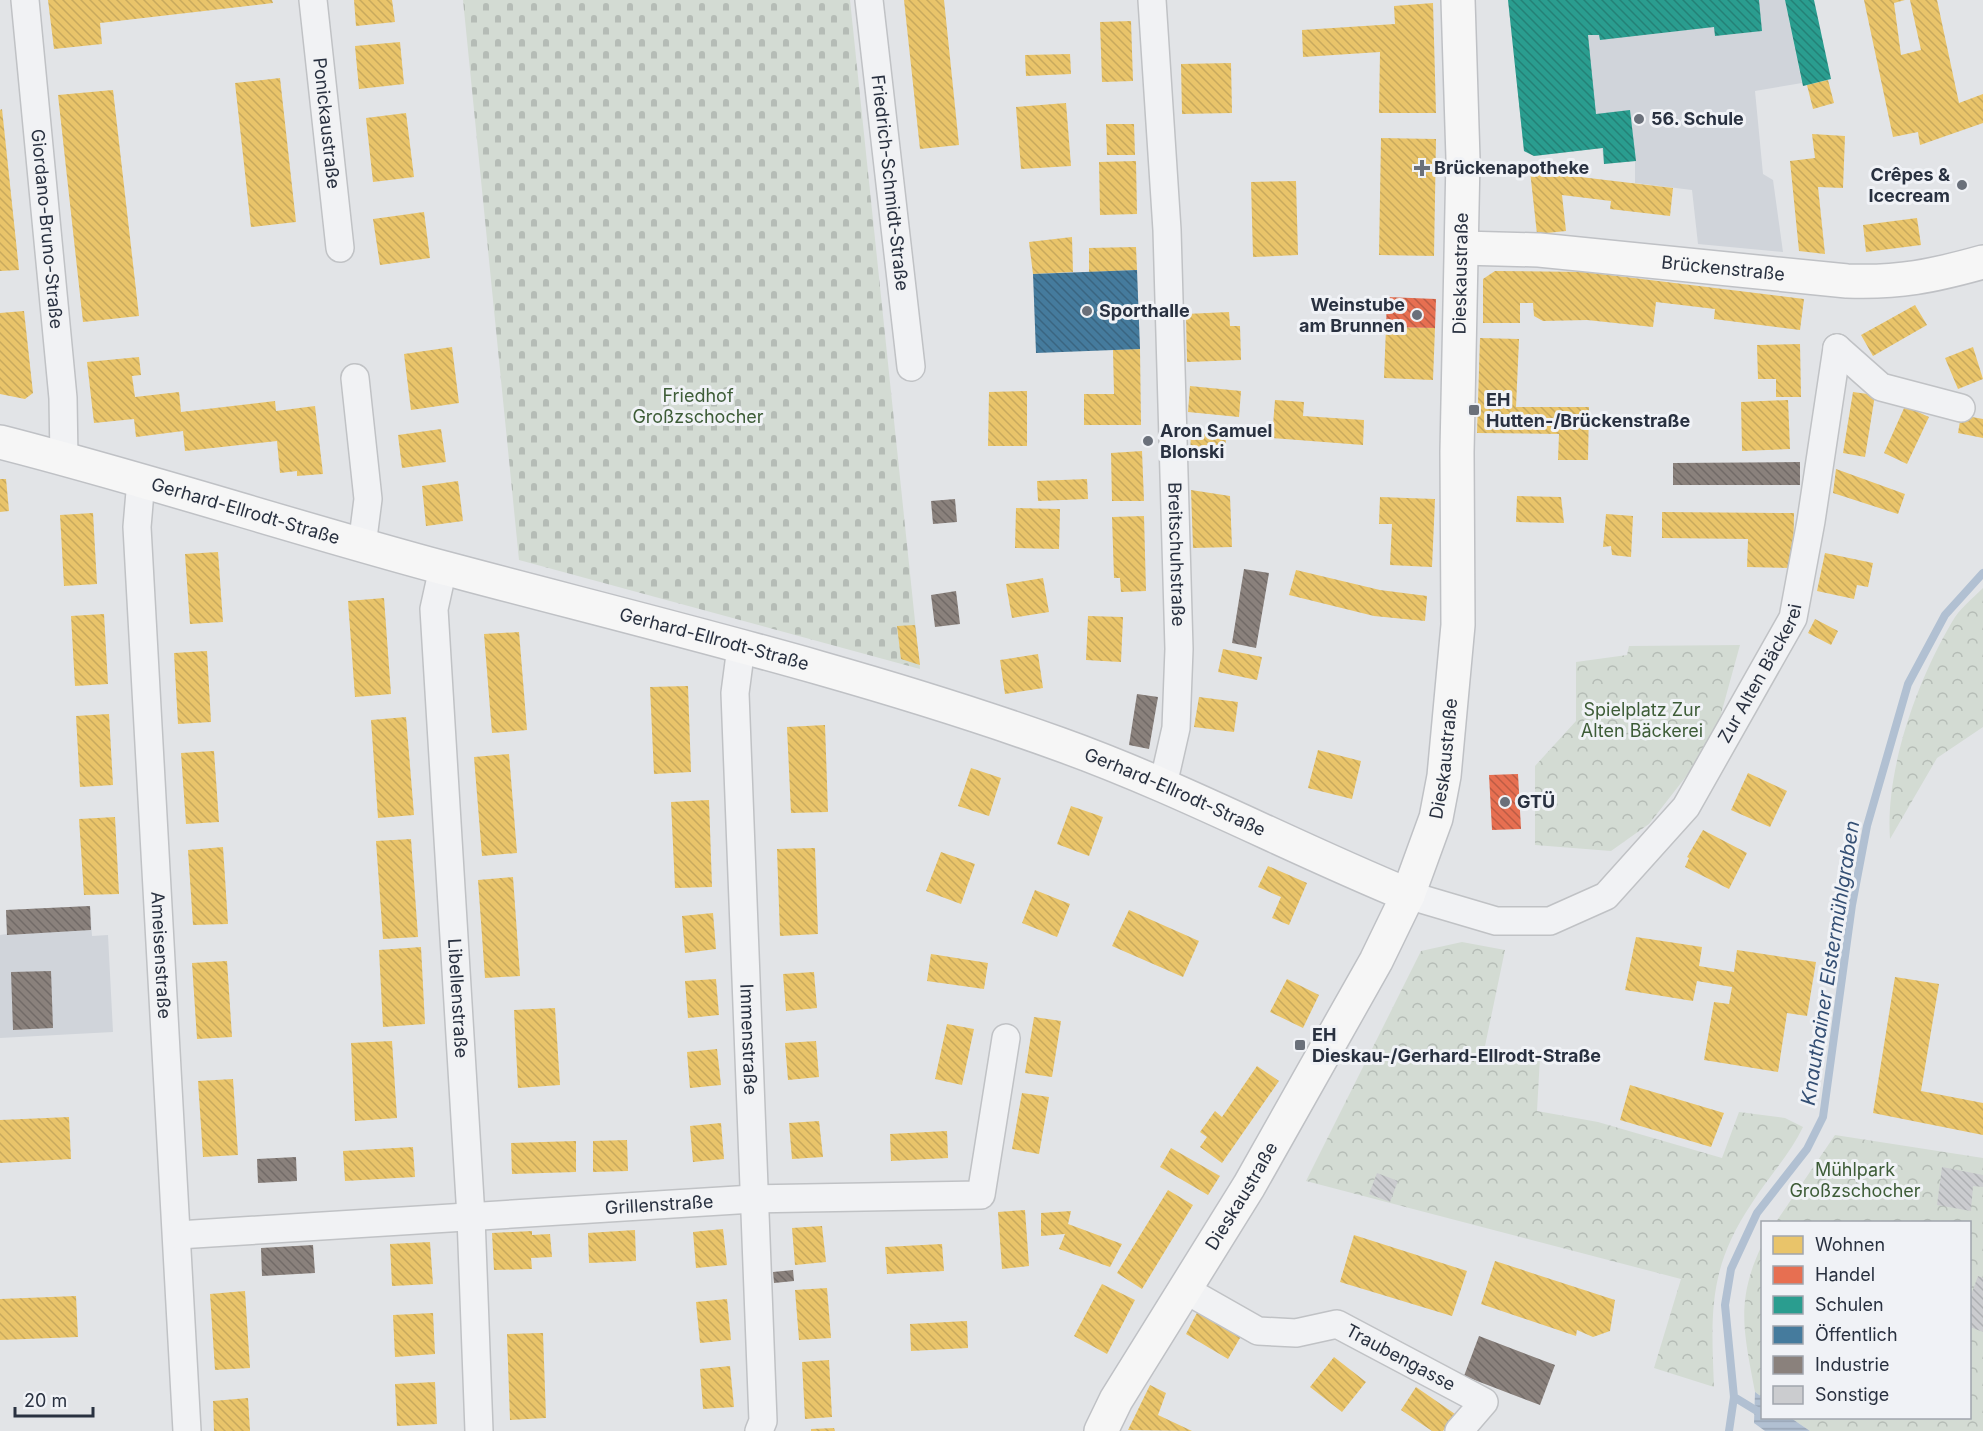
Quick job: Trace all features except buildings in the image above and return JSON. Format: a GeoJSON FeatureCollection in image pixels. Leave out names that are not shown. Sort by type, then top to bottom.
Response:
{"type":"FeatureCollection","features":[{"type":"Feature","properties":{"kind":"main road","name":"Dieskaustraße"},"geometry":{"type":"LineString","coordinates":[[1101,1431],[1116,1400],[1249,1186],[1376,961],[1408,895],[1436,818],[1445,765],[1458,625],[1457,452],[1463,159],[1458,0]]}},
{"type":"Feature","properties":{"kind":"main road","name":"Brückenstraße"},"geometry":{"type":"LineString","coordinates":[[1462,248],[1539,250],[1846,281],[1889,282],[1930,277],[1983,262]]}},
{"type":"Feature","properties":{"kind":"main road","name":"Gerhard-Ellrodt-Straße"},"geometry":{"type":"LineString","coordinates":[[0,442],[141,480],[362,546],[741,647],[947,707],[1060,745],[1163,785],[1408,895]]}},
{"type":"Feature","properties":{"kind":"street","name":"Giordano-Bruno-Straße"},"geometry":{"type":"LineString","coordinates":[[25,0],[63,398],[64,459]]}},
{"type":"Feature","properties":{"kind":"street","name":"Ponickaustraße"},"geometry":{"type":"LineString","coordinates":[[314,0],[340,248]]}},
{"type":"Feature","properties":{"kind":"street","name":"Friedrich-Schmidt-Straße"},"geometry":{"type":"LineString","coordinates":[[869,0],[911,367]]}},
{"type":"Feature","properties":{"kind":"street","name":"Breitschuhstraße"},"geometry":{"type":"LineString","coordinates":[[1152,0],[1167,230],[1179,649],[1176,728],[1163,785]]}},
{"type":"Feature","properties":{"kind":"street","name":"Zur Alten Bäckerei"},"geometry":{"type":"LineString","coordinates":[[1408,895],[1496,921],[1550,921],[1606,896],[1686,807],[1793,618],[1811,521],[1837,348],[1881,387],[1961,408]]}},
{"type":"Feature","properties":{"kind":"street"},"geometry":{"type":"LineString","coordinates":[[355,378],[368,499],[362,546]]}},
{"type":"Feature","properties":{"kind":"street","name":"Ameisenstraße"},"geometry":{"type":"LineString","coordinates":[[141,480],[137,527],[187,1431]]}},
{"type":"Feature","properties":{"kind":"street","name":"Libellenstraße"},"geometry":{"type":"LineString","coordinates":[[443,568],[434,609],[471,1217],[478,1431]]}},
{"type":"Feature","properties":{"kind":"street","name":"Immenstraße"},"geometry":{"type":"LineString","coordinates":[[741,647],[735,693],[762,1422],[759,1431]]}},
{"type":"Feature","properties":{"kind":"street","name":"Grillenstraße"},"geometry":{"type":"LineString","coordinates":[[177,1235],[753,1198],[981,1195],[1006,1038]]}},
{"type":"Feature","properties":{"kind":"street","name":"Traubengasse"},"geometry":{"type":"LineString","coordinates":[[1184,1289],[1258,1332],[1296,1333],[1337,1324],[1484,1402],[1459,1431]]}},
{"type":"Feature","properties":{"kind":"shaded area","name":"56. Schule"},"geometry":{"type":"Polygon","coordinates":[[[1508,0],[1785,0],[1802,83],[1755,91],[1763,174],[1773,180],[1783,252],[1698,244],[1692,190],[1635,183],[1635,161],[1604,164],[1602,148],[1534,156],[1524,151],[1508,0]]]}},
{"type":"Feature","properties":{"kind":"shaded area"},"geometry":{"type":"Polygon","coordinates":[[[90,906],[92,936],[108,935],[113,1032],[0,1038],[0,935],[7,934],[6,910],[90,906]]]}},
{"type":"Feature","properties":{"kind":"green space","name":"Friedhof Großzschocher"},"geometry":{"type":"Polygon","coordinates":[[[463,0],[850,0],[920,669],[519,560],[463,0]]]}},
{"type":"Feature","properties":{"kind":"green space"},"geometry":{"type":"Polygon","coordinates":[[[1983,588],[1983,727],[1937,758],[1890,839],[1890,812],[1898,756],[1916,698],[1939,645],[1955,617],[1983,588]]]}},
{"type":"Feature","properties":{"kind":"green space","name":"Spielplatz Zur Alten Bäckerei"},"geometry":{"type":"Polygon","coordinates":[[[1740,645],[1718,725],[1688,774],[1649,824],[1611,851],[1535,845],[1535,766],[1576,721],[1576,662],[1627,655],[1629,646],[1740,645]]]}},
{"type":"Feature","properties":{"kind":"green space"},"geometry":{"type":"Polygon","coordinates":[[[1462,942],[1505,950],[1485,1046],[1540,1057],[1537,1111],[1598,1122],[1722,1158],[1739,1112],[1785,1118],[1803,1127],[1792,1147],[1752,1203],[1727,1249],[1715,1292],[1713,1313],[1714,1387],[1654,1368],[1681,1279],[1306,1181],[1421,951],[1462,942]]]}},
{"type":"Feature","properties":{"kind":"green space","name":"Mühlpark Großzschocher"},"geometry":{"type":"Polygon","coordinates":[[[1835,1135],[1983,1158],[1983,1431],[1810,1431],[1792,1419],[1971,1419],[1971,1221],[1777,1221],[1835,1135]]]}},
{"type":"Feature","properties":{"kind":"green space","name":"Mühlpark Großzschocher"},"geometry":{"type":"Polygon","coordinates":[[[1761,1247],[1761,1396],[1755,1392],[1745,1334],[1745,1301],[1753,1265],[1761,1247]]]}},
{"type":"Feature","properties":{"kind":"water"},"geometry":{"type":"Polygon","coordinates":[[[1755,1392],[1761,1396],[1761,1419],[1792,1419],[1810,1431],[1765,1431],[1754,1423],[1755,1392]]]}},
{"type":"Feature","properties":{"kind":"waterway","name":"Knauthainer Elstermühlgraben"},"geometry":{"type":"LineString","coordinates":[[1729,1431],[1734,1397],[1725,1305],[1731,1269],[1757,1213],[1807,1149],[1823,1117],[1852,905],[1867,826],[1908,684],[1945,615],[1983,573]]}},
{"type":"Feature","properties":{"kind":"waterway"},"geometry":{"type":"LineString","coordinates":[[1734,1397],[1761,1413]]}},
{"type":"Feature","properties":{"kind":"place","name":"56. Schule"},"geometry":{"type":"Point","coordinates":[1639,119]}},
{"type":"Feature","properties":{"kind":"place","name":"Brückenapotheke"},"geometry":{"type":"Point","coordinates":[1422,168]}},
{"type":"Feature","properties":{"kind":"place","name":"Crêpes & Icecream"},"geometry":{"type":"Point","coordinates":[1962,185]}},
{"type":"Feature","properties":{"kind":"place","name":"Sporthalle"},"geometry":{"type":"Point","coordinates":[1087,311]}},
{"type":"Feature","properties":{"kind":"place","name":"Weinstube am Brunnen"},"geometry":{"type":"Point","coordinates":[1417,315]}},
{"type":"Feature","properties":{"kind":"place","name":"EH Hutten-/Brückenstraße"},"geometry":{"type":"Point","coordinates":[1474,410]}},
{"type":"Feature","properties":{"kind":"place","name":"Aron Samuel Blonski"},"geometry":{"type":"Point","coordinates":[1148,441]}},
{"type":"Feature","properties":{"kind":"place","name":"GTÜ"},"geometry":{"type":"Point","coordinates":[1505,802]}},
{"type":"Feature","properties":{"kind":"place","name":"EH Dieskau-/Gerhard-Ellrodt-Straße"},"geometry":{"type":"Point","coordinates":[1300,1045]}}]}
